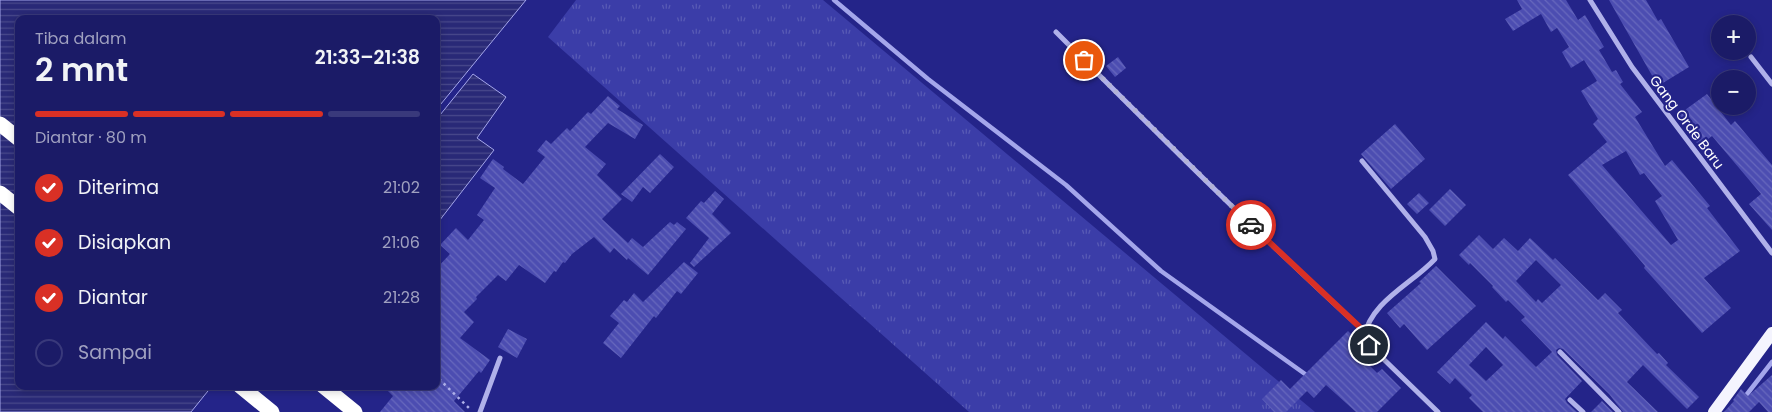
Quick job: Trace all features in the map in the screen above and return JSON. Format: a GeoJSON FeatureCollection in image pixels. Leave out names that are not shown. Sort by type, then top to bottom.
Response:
{"type":"FeatureCollection","features":[{"type":"Feature","properties":{"kind":"highway"},"geometry":{"type":"LineString","coordinates":[[0,124],[15,136]]}},
{"type":"Feature","properties":{"kind":"highway"},"geometry":{"type":"LineString","coordinates":[[0,192],[15,205]]}},
{"type":"Feature","properties":{"kind":"highway"},"geometry":{"type":"LineString","coordinates":[[245,390],[272,412]]}},
{"type":"Feature","properties":{"kind":"highway"},"geometry":{"type":"LineString","coordinates":[[328,390],[355,412]]}},
{"type":"Feature","properties":{"kind":"main road"},"geometry":{"type":"LineString","coordinates":[[1714,412],[1772,335]]}},
{"type":"Feature","properties":{"kind":"street","name":"Gang Orde Baru"},"geometry":{"type":"LineString","coordinates":[[1590,0],[1632,67],[1659,105],[1772,253]]}},
{"type":"Feature","properties":{"kind":"street"},"geometry":{"type":"LineString","coordinates":[[1056,32],[1300,273],[1365,332]]}},
{"type":"Feature","properties":{"kind":"street"},"geometry":{"type":"LineString","coordinates":[[1753,60],[1772,84]]}},
{"type":"Feature","properties":{"kind":"street"},"geometry":{"type":"LineString","coordinates":[[1362,160],[1425,237],[1435,259],[1395,292],[1374,315],[1364,337],[1369,345],[1438,412]]}},
{"type":"Feature","properties":{"kind":"street"},"geometry":{"type":"LineString","coordinates":[[1560,352],[1619,412]]}},
{"type":"Feature","properties":{"kind":"street"},"geometry":{"type":"LineString","coordinates":[[480,412],[500,358]]}},
{"type":"Feature","properties":{"kind":"street"},"geometry":{"type":"LineString","coordinates":[[1570,400],[1583,412]]}},
{"type":"Feature","properties":{"kind":"path"},"geometry":{"type":"LineString","coordinates":[[440,381],[473,412]]}},
{"type":"Feature","properties":{"kind":"green space"},"geometry":{"type":"Polygon","coordinates":[[[576,0],[823,0],[1315,412],[969,412],[548,37],[576,0]]]}},
{"type":"Feature","properties":{"kind":"shaded area"},"geometry":{"type":"Polygon","coordinates":[[[0,0],[526,0],[440,105],[440,15],[15,15],[15,390],[209,390],[191,412],[0,412],[0,0]]]}},
{"type":"Feature","properties":{"kind":"shaded area"},"geometry":{"type":"Polygon","coordinates":[[[473,74],[506,97],[477,138],[494,150],[440,220],[440,115],[473,74]]]}},
{"type":"Feature","properties":{"kind":"building"},"geometry":{"type":"Polygon","coordinates":[[[1517,0],[1566,0],[1578,20],[1585,15],[1604,47],[1599,50],[1612,72],[1616,70],[1623,82],[1620,84],[1642,112],[1635,117],[1665,166],[1672,160],[1710,206],[1707,208],[1740,251],[1704,278],[1731,308],[1702,333],[1644,268],[1645,266],[1568,175],[1607,142],[1593,124],[1598,119],[1581,91],[1597,81],[1584,60],[1571,68],[1562,52],[1569,47],[1557,28],[1551,32],[1541,14],[1513,31],[1505,19],[1522,9],[1517,0]],[[1626,151],[1602,165],[1671,245],[1678,240],[1655,201],[1662,196],[1644,173],[1640,175],[1626,151]]]}},
{"type":"Feature","properties":{"kind":"building"},"geometry":{"type":"Polygon","coordinates":[[[1609,0],[1646,0],[1658,21],[1661,19],[1689,67],[1658,86],[1609,0]]]}},
{"type":"Feature","properties":{"kind":"building"},"geometry":{"type":"Polygon","coordinates":[[[1118,57],[1126,68],[1115,77],[1106,66],[1118,57]]]}},
{"type":"Feature","properties":{"kind":"building"},"geometry":{"type":"Polygon","coordinates":[[[1707,94],[1711,99],[1711,115],[1723,115],[1731,125],[1735,121],[1772,165],[1772,230],[1749,204],[1761,194],[1712,136],[1699,146],[1678,115],[1707,94]]]}},
{"type":"Feature","properties":{"kind":"building"},"geometry":{"type":"Polygon","coordinates":[[[608,96],[620,106],[617,109],[643,125],[635,139],[608,123],[585,147],[606,164],[597,175],[622,199],[602,219],[628,243],[632,238],[643,247],[670,222],[674,225],[677,222],[686,229],[648,275],[614,248],[610,253],[594,237],[572,254],[565,263],[563,262],[545,283],[519,265],[506,281],[498,275],[464,312],[474,322],[460,338],[490,360],[481,373],[479,371],[454,401],[465,412],[380,412],[393,396],[387,390],[440,390],[440,265],[450,254],[440,245],[456,228],[468,240],[484,220],[477,215],[495,188],[480,178],[493,159],[523,184],[545,157],[537,151],[546,140],[551,144],[567,128],[570,131],[588,112],[591,114],[608,96]]]}},
{"type":"Feature","properties":{"kind":"building"},"geometry":{"type":"Polygon","coordinates":[[[1395,124],[1425,159],[1391,189],[1361,154],[1395,124]]]}},
{"type":"Feature","properties":{"kind":"building"},"geometry":{"type":"Polygon","coordinates":[[[660,154],[674,167],[650,193],[643,187],[632,202],[621,194],[660,154]]]}},
{"type":"Feature","properties":{"kind":"building"},"geometry":{"type":"Polygon","coordinates":[[[1450,189],[1466,205],[1445,226],[1429,210],[1450,189]]]}},
{"type":"Feature","properties":{"kind":"building"},"geometry":{"type":"Polygon","coordinates":[[[715,191],[724,199],[712,214],[731,233],[694,267],[690,263],[709,238],[686,218],[701,201],[704,203],[715,191]]]}},
{"type":"Feature","properties":{"kind":"building"},"geometry":{"type":"Polygon","coordinates":[[[1419,193],[1429,203],[1417,214],[1407,204],[1419,193]]]}},
{"type":"Feature","properties":{"kind":"building"},"geometry":{"type":"Polygon","coordinates":[[[1479,235],[1493,249],[1504,238],[1518,251],[1530,238],[1553,260],[1555,258],[1598,300],[1605,293],[1622,310],[1618,313],[1657,354],[1659,353],[1668,363],[1666,365],[1699,397],[1687,409],[1643,365],[1627,382],[1658,412],[1623,412],[1609,394],[1563,349],[1559,348],[1556,350],[1557,355],[1582,381],[1565,399],[1577,412],[1483,412],[1469,398],[1472,395],[1455,378],[1450,384],[1437,372],[1486,322],[1503,339],[1505,336],[1536,367],[1552,352],[1521,320],[1525,317],[1508,300],[1506,302],[1470,263],[1469,265],[1459,255],[1479,235]],[[1536,260],[1516,281],[1536,302],[1538,299],[1542,303],[1561,285],[1536,260]],[[1486,347],[1469,365],[1486,381],[1503,365],[1486,347]]]}},
{"type":"Feature","properties":{"kind":"building"},"geometry":{"type":"Polygon","coordinates":[[[684,262],[698,273],[681,294],[677,291],[656,318],[654,316],[621,358],[603,343],[619,323],[610,316],[624,300],[627,302],[634,293],[643,302],[684,262]]]}},
{"type":"Feature","properties":{"kind":"building"},"geometry":{"type":"Polygon","coordinates":[[[1436,266],[1476,306],[1427,350],[1404,324],[1400,328],[1387,313],[1421,283],[1419,282],[1436,266]]]}},
{"type":"Feature","properties":{"kind":"building"},"geometry":{"type":"Polygon","coordinates":[[[508,329],[527,339],[517,358],[498,347],[508,329]]]}},
{"type":"Feature","properties":{"kind":"building"},"geometry":{"type":"Polygon","coordinates":[[[1348,331],[1364,347],[1358,354],[1377,373],[1382,369],[1401,388],[1377,412],[1356,412],[1326,385],[1314,398],[1307,391],[1286,412],[1274,412],[1262,399],[1281,380],[1290,389],[1348,331]]]}},
{"type":"Feature","properties":{"kind":"building"},"geometry":{"type":"Polygon","coordinates":[[[1772,375],[1772,412],[1768,412],[1759,402],[1749,412],[1724,412],[1734,401],[1741,389],[1748,396],[1772,375]]]}},
{"type":"Feature","properties":{"kind":"building"},"geometry":{"type":"Polygon","coordinates":[[[1602,401],[1613,412],[1591,412],[1602,401]]]}},
{"type":"Feature","properties":{"kind":"waterway"},"geometry":{"type":"LineString","coordinates":[[834,0],[928,79],[1066,185],[1161,271],[1305,374]]}},
{"type":"Feature","properties":{"kind":"waterway"},"geometry":{"type":"LineString","coordinates":[[1744,398],[1772,362]]}},
{"type":"Feature","properties":{"kind":"way so far"},"geometry":{"type":"LineString","coordinates":[[1084,60],[1194,171],[1251,225]]}},
{"type":"Feature","properties":{"kind":"route"},"geometry":{"type":"LineString","coordinates":[[1251,225],[1365,332],[1364,337],[1369,345]]}}]}
